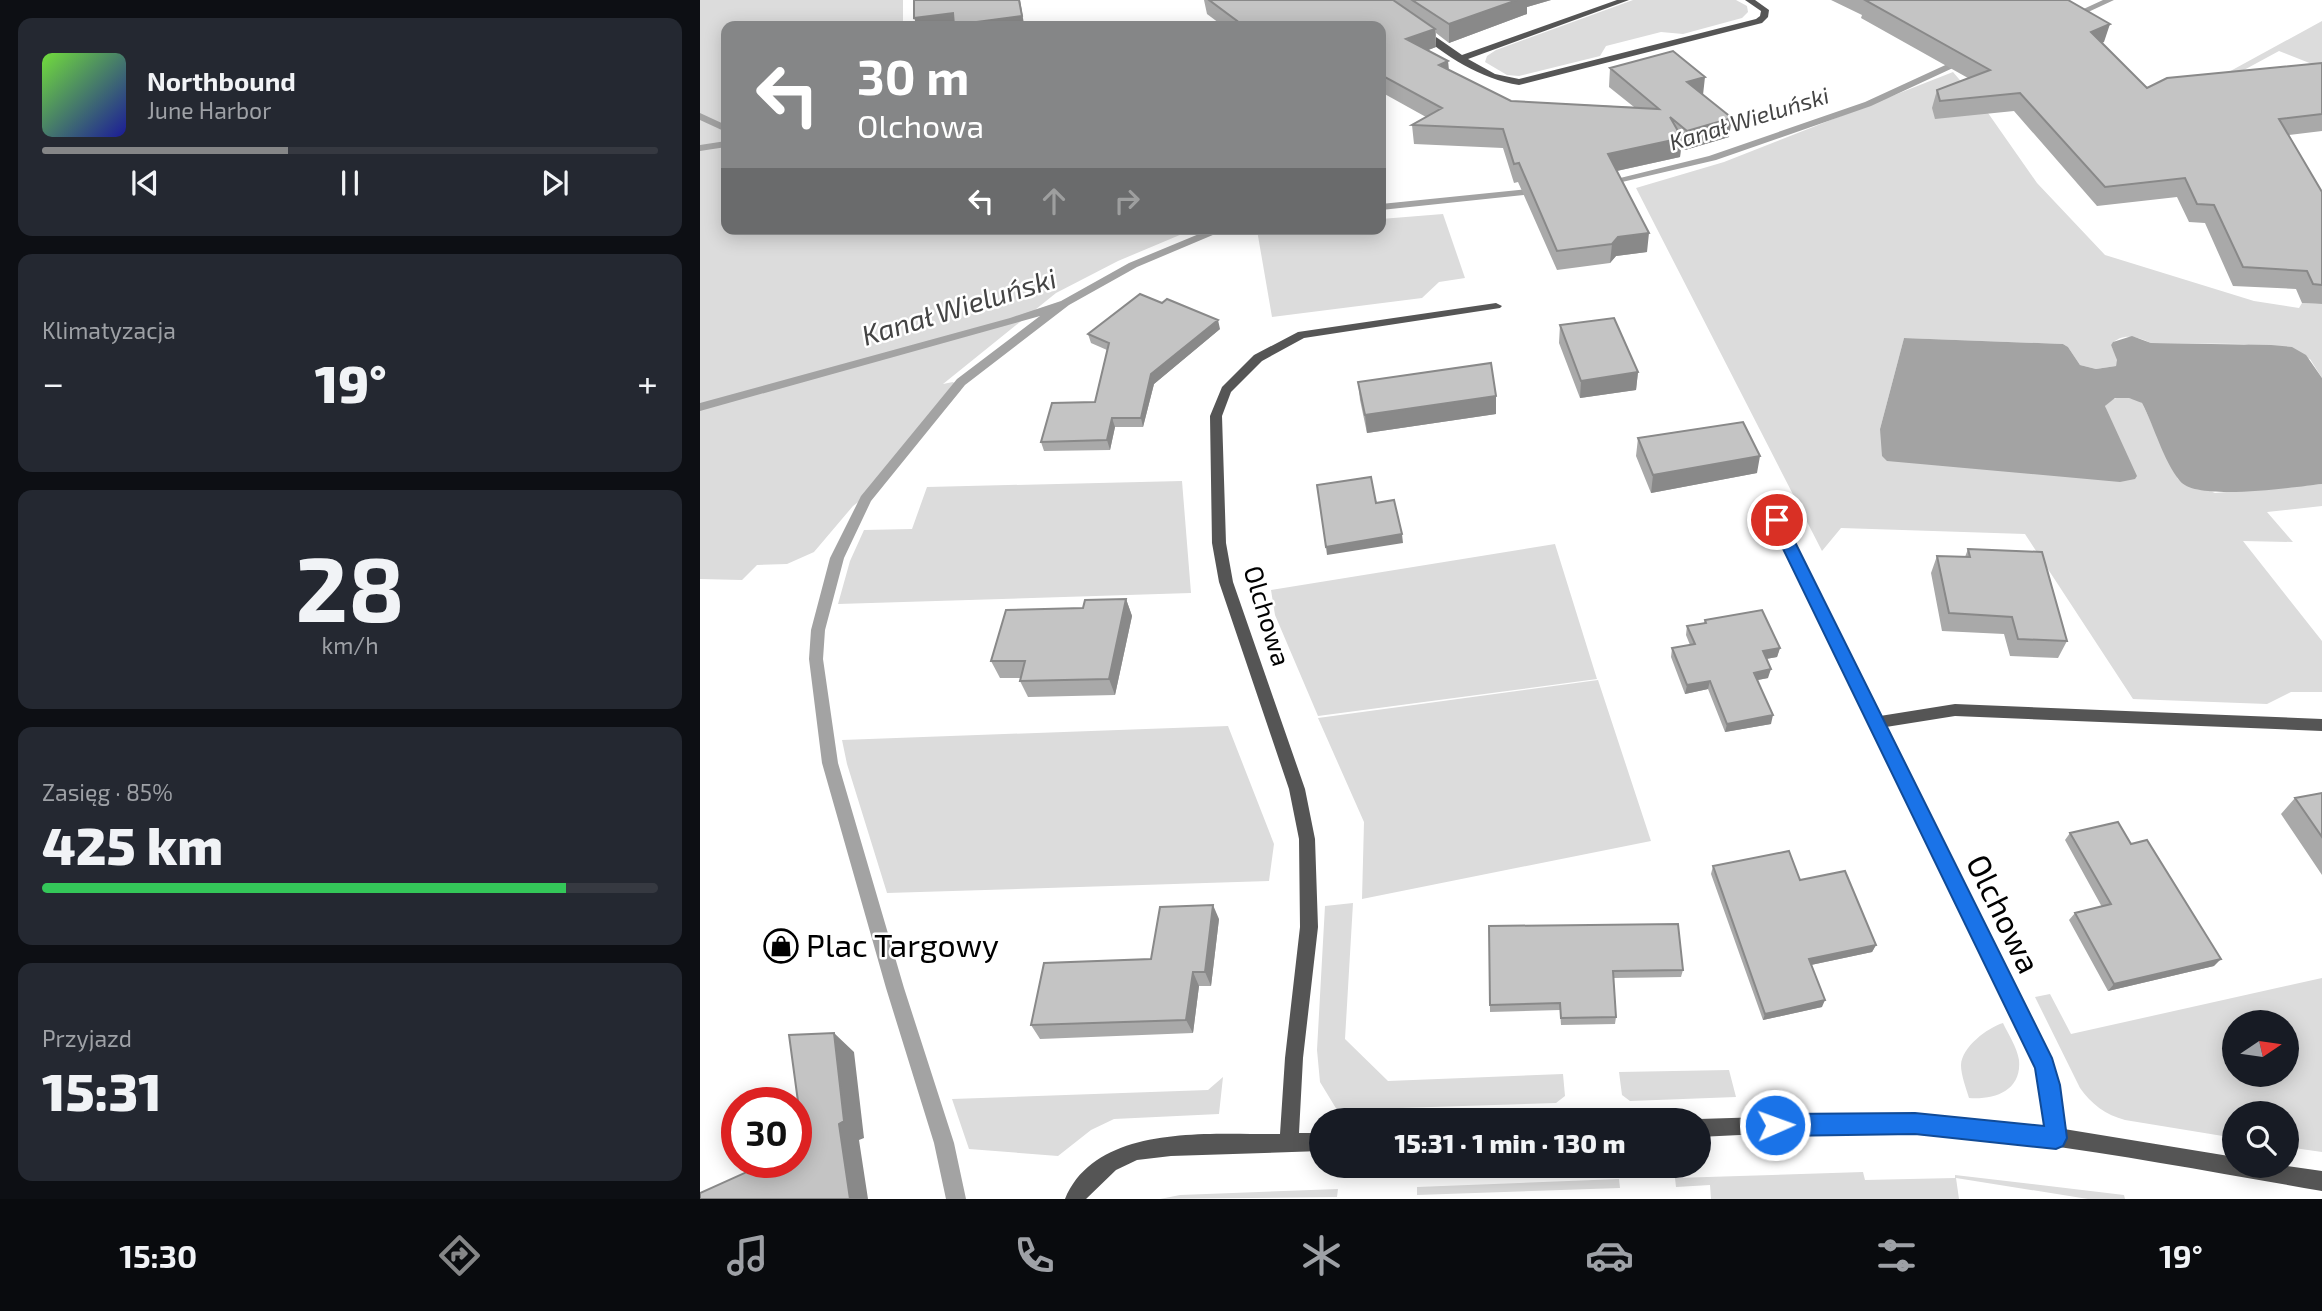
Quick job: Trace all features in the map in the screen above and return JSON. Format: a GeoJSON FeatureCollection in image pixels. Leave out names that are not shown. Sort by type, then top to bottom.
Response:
{"type":"FeatureCollection","features":[{"type":"Feature","properties":{"kind":"street"},"geometry":{"type":"LineString","coordinates":[[1462,58],[1625,0]]}},
{"type":"Feature","properties":{"kind":"street"},"geometry":{"type":"LineString","coordinates":[[1408,21],[1496,78],[1508,82],[1532,81],[1759,21],[1764,17],[1765,10],[1749,0]]}},
{"type":"Feature","properties":{"kind":"street","name":"Olchowa"},"geometry":{"type":"LineString","coordinates":[[1289,1143],[1294,1058],[1309,927],[1307,839],[1297,789],[1226,582],[1219,543],[1215,488],[1216,416],[1226,390],[1241,373],[1281,344],[1324,331],[1496,306]]}},
{"type":"Feature","properties":{"kind":"street","name":"Olchowa"},"geometry":{"type":"LineString","coordinates":[[1777,520],[2044,1066],[2050,1085],[2056,1138]]}},
{"type":"Feature","properties":{"kind":"street"},"geometry":{"type":"LineString","coordinates":[[1875,723],[1955,710],[2322,725]]}},
{"type":"Feature","properties":{"kind":"street"},"geometry":{"type":"LineString","coordinates":[[1711,1128],[1852,1122],[1915,1123],[2056,1138],[2322,1181]]}},
{"type":"Feature","properties":{"kind":"street"},"geometry":{"type":"LineString","coordinates":[[1075,1199],[1081,1189],[1109,1163],[1137,1151],[1171,1146],[1309,1142]]}},
{"type":"Feature","properties":{"kind":"shaded area"},"geometry":{"type":"Polygon","coordinates":[[[700,0],[903,0],[903,21],[721,21],[721,235],[1180,235],[1118,261],[1056,293],[943,384],[953,382],[961,390],[882,484],[853,506],[814,552],[787,564],[757,565],[742,580],[700,579],[700,0]]]}},
{"type":"Feature","properties":{"kind":"shaded area"},"geometry":{"type":"Polygon","coordinates":[[[1633,0],[1736,0],[1747,6],[1748,12],[1742,18],[1683,34],[1661,32],[1606,46],[1600,56],[1519,76],[1507,75],[1485,62],[1487,56],[1496,50],[1633,0]]]}},
{"type":"Feature","properties":{"kind":"shaded area"},"geometry":{"type":"Polygon","coordinates":[[[2322,21],[2322,71],[2312,64],[2279,51],[2231,77],[2225,74],[2322,21]]]}},
{"type":"Feature","properties":{"kind":"shaded area"},"geometry":{"type":"Polygon","coordinates":[[[1953,72],[1988,113],[2037,183],[2105,255],[2254,301],[2299,308],[2302,303],[2322,304],[2322,378],[2310,359],[2244,344],[2151,343],[2125,337],[2111,345],[2118,360],[2116,366],[2096,369],[2080,365],[2063,344],[1904,338],[1880,429],[2108,416],[2105,406],[2108,402],[2117,398],[2128,398],[2142,403],[2178,479],[2215,493],[2322,484],[2322,506],[2267,512],[2293,542],[2243,541],[2322,641],[2322,692],[2291,692],[2267,704],[2133,699],[2025,534],[1841,528],[1822,551],[1636,188],[1724,162],[1953,72]]]}},
{"type":"Feature","properties":{"kind":"shaded area"},"geometry":{"type":"Polygon","coordinates":[[[1443,214],[1465,278],[1439,282],[1422,298],[1272,317],[1258,235],[1386,235],[1386,219],[1443,214]]]}},
{"type":"Feature","properties":{"kind":"shaded area"},"geometry":{"type":"Polygon","coordinates":[[[2132,336],[2151,343],[2292,347],[2306,355],[2322,378],[2322,484],[2225,492],[2190,487],[2180,481],[2169,463],[2142,403],[2129,398],[2115,398],[2105,406],[2137,476],[2135,479],[2120,482],[1887,461],[1882,456],[1880,429],[1904,338],[2063,344],[2080,365],[2096,369],[2116,366],[2117,360],[2111,345],[2132,336]]]}},
{"type":"Feature","properties":{"kind":"shaded area"},"geometry":{"type":"Polygon","coordinates":[[[1182,481],[1191,593],[838,604],[850,561],[864,530],[912,529],[927,487],[1182,481]]]}},
{"type":"Feature","properties":{"kind":"shaded area"},"geometry":{"type":"Polygon","coordinates":[[[1555,544],[1597,679],[1318,716],[1275,615],[1271,590],[1555,544]]]}},
{"type":"Feature","properties":{"kind":"shaded area"},"geometry":{"type":"Polygon","coordinates":[[[1598,680],[1651,841],[1362,899],[1364,822],[1318,718],[1598,680]]]}},
{"type":"Feature","properties":{"kind":"shaded area"},"geometry":{"type":"Polygon","coordinates":[[[1228,726],[1274,844],[1269,881],[887,893],[842,740],[1228,726]]]}},
{"type":"Feature","properties":{"kind":"shaded area"},"geometry":{"type":"Polygon","coordinates":[[[1353,903],[1345,1039],[1388,1081],[1563,1074],[1565,1096],[1556,1103],[1336,1108],[1320,1082],[1317,1050],[1325,906],[1353,903]]]}},
{"type":"Feature","properties":{"kind":"shaded area"},"geometry":{"type":"Polygon","coordinates":[[[2322,978],[2322,1152],[2299,1149],[2299,1101],[2222,1101],[2222,1136],[2125,1120],[2105,1112],[2080,1088],[2035,997],[2050,994],[2071,1034],[2322,978]]]}},
{"type":"Feature","properties":{"kind":"shaded area"},"geometry":{"type":"Polygon","coordinates":[[[2003,1023],[2018,1055],[2019,1071],[2016,1079],[2011,1086],[1997,1095],[1969,1098],[1962,1073],[1962,1058],[1976,1039],[2003,1023]]]}},
{"type":"Feature","properties":{"kind":"shaded area"},"geometry":{"type":"Polygon","coordinates":[[[1729,1070],[1736,1097],[1630,1101],[1622,1095],[1619,1072],[1729,1070]]]}},
{"type":"Feature","properties":{"kind":"shaded area"},"geometry":{"type":"Polygon","coordinates":[[[1223,1077],[1219,1114],[1114,1119],[1091,1130],[1058,1156],[969,1149],[952,1099],[1208,1090],[1223,1077]]]}},
{"type":"Feature","properties":{"kind":"shaded area"},"geometry":{"type":"Polygon","coordinates":[[[1863,1172],[1865,1180],[1955,1178],[1955,1175],[2124,1195],[2125,1199],[2088,1199],[1956,1178],[1959,1199],[1711,1199],[1710,1185],[1676,1187],[1675,1178],[1863,1172]]]}},
{"type":"Feature","properties":{"kind":"shaded area"},"geometry":{"type":"Polygon","coordinates":[[[1619,1179],[1620,1188],[1417,1195],[1417,1187],[1619,1179]]]}},
{"type":"Feature","properties":{"kind":"shaded area"},"geometry":{"type":"Polygon","coordinates":[[[1338,1189],[1337,1197],[1160,1199],[1180,1195],[1338,1189]]]}},
{"type":"Feature","properties":{"kind":"building"},"geometry":{"type":"Polygon","coordinates":[[[914,0],[1019,0],[1022,16],[984,21],[954,21],[953,13],[914,18],[914,0]]]}},
{"type":"Feature","properties":{"kind":"building"},"geometry":{"type":"Polygon","coordinates":[[[1209,0],[1393,0],[1435,29],[1406,39],[1448,61],[1439,65],[1511,101],[1659,109],[1610,68],[1673,51],[1705,77],[1687,82],[1732,118],[1687,131],[1670,117],[1682,138],[1608,154],[1649,233],[1618,237],[1612,244],[1557,251],[1519,163],[1514,164],[1503,129],[1412,125],[1442,108],[1386,78],[1386,21],[1237,21],[1209,0]]]}},
{"type":"Feature","properties":{"kind":"building"},"geometry":{"type":"Polygon","coordinates":[[[1412,0],[1517,0],[1449,24],[1412,0]]]}},
{"type":"Feature","properties":{"kind":"building"},"geometry":{"type":"Polygon","coordinates":[[[1865,0],[2068,0],[2110,24],[2091,32],[2147,88],[2167,78],[2322,63],[2322,114],[2279,119],[2322,192],[2322,285],[2313,284],[2307,271],[2243,267],[2214,205],[2197,204],[2185,178],[2105,187],[2020,93],[1940,101],[1937,90],[1990,70],[1865,0]]]}},
{"type":"Feature","properties":{"kind":"building"},"geometry":{"type":"Polygon","coordinates":[[[1140,294],[1162,303],[1167,299],[1218,320],[1151,374],[1141,418],[1112,418],[1107,440],[1041,442],[1052,403],[1095,402],[1109,343],[1088,334],[1140,294]]]}},
{"type":"Feature","properties":{"kind":"building"},"geometry":{"type":"Polygon","coordinates":[[[1614,318],[1638,372],[1581,381],[1560,325],[1614,318]]]}},
{"type":"Feature","properties":{"kind":"building"},"geometry":{"type":"Polygon","coordinates":[[[1491,363],[1496,396],[1365,415],[1358,382],[1491,363]]]}},
{"type":"Feature","properties":{"kind":"building"},"geometry":{"type":"Polygon","coordinates":[[[1743,422],[1760,456],[1653,475],[1638,438],[1743,422]]]}},
{"type":"Feature","properties":{"kind":"building"},"geometry":{"type":"Polygon","coordinates":[[[1371,477],[1376,503],[1394,500],[1402,534],[1326,547],[1317,485],[1371,477]]]}},
{"type":"Feature","properties":{"kind":"building"},"geometry":{"type":"Polygon","coordinates":[[[1968,549],[2042,552],[2067,641],[2018,639],[2012,617],[1949,613],[1937,556],[1970,557],[1968,549]]]}},
{"type":"Feature","properties":{"kind":"building"},"geometry":{"type":"Polygon","coordinates":[[[1126,599],[1109,679],[1020,681],[1025,661],[991,661],[1006,610],[1083,608],[1085,600],[1126,599]]]}},
{"type":"Feature","properties":{"kind":"building"},"geometry":{"type":"Polygon","coordinates":[[[1762,610],[1780,648],[1763,651],[1771,669],[1754,673],[1773,715],[1727,724],[1710,681],[1687,685],[1672,648],[1695,644],[1687,626],[1706,623],[1705,620],[1762,610]]]}},
{"type":"Feature","properties":{"kind":"building"},"geometry":{"type":"Polygon","coordinates":[[[2322,793],[2322,837],[2295,798],[2322,793]]]}},
{"type":"Feature","properties":{"kind":"building"},"geometry":{"type":"Polygon","coordinates":[[[2118,822],[2131,844],[2147,840],[2221,959],[2114,984],[2075,913],[2111,904],[2070,833],[2118,822]]]}},
{"type":"Feature","properties":{"kind":"building"},"geometry":{"type":"Polygon","coordinates":[[[1789,851],[1800,880],[1845,871],[1876,945],[1809,959],[1825,1000],[1765,1014],[1713,866],[1789,851]]]}},
{"type":"Feature","properties":{"kind":"building"},"geometry":{"type":"Polygon","coordinates":[[[1213,905],[1205,972],[1193,972],[1186,1020],[1031,1025],[1044,963],[1151,959],[1160,907],[1213,905]]]}},
{"type":"Feature","properties":{"kind":"building"},"geometry":{"type":"Polygon","coordinates":[[[1678,924],[1683,970],[1613,971],[1616,1017],[1561,1018],[1560,1003],[1490,1005],[1489,926],[1678,924]]]}},
{"type":"Feature","properties":{"kind":"building"},"geometry":{"type":"Polygon","coordinates":[[[834,1033],[844,1121],[839,1124],[850,1199],[700,1199],[700,1193],[733,1178],[812,1178],[812,1087],[796,1087],[789,1035],[834,1033]]]}},
{"type":"Feature","properties":{"kind":"waterway","name":"Kanał Wieluński"},"geometry":{"type":"LineString","coordinates":[[2068,18],[2110,0]]}},
{"type":"Feature","properties":{"kind":"waterway","name":"Kanał Wieluński"},"geometry":{"type":"LineString","coordinates":[[1605,183],[1712,158],[1868,104],[1965,59]]}},
{"type":"Feature","properties":{"kind":"waterway"},"geometry":{"type":"LineString","coordinates":[[700,116],[721,126]]}},
{"type":"Feature","properties":{"kind":"waterway"},"geometry":{"type":"LineString","coordinates":[[700,148],[721,145]]}},
{"type":"Feature","properties":{"kind":"waterway","name":"Kanał Wieluński"},"geometry":{"type":"LineString","coordinates":[[1386,206],[1539,191]]}},
{"type":"Feature","properties":{"kind":"waterway","name":"Kanał Wieluński"},"geometry":{"type":"LineString","coordinates":[[1065,303],[1133,265],[1205,235]]}},
{"type":"Feature","properties":{"kind":"waterway","name":"Kanał Wieluński"},"geometry":{"type":"LineString","coordinates":[[700,407],[1014,321],[1065,303]]}},
{"type":"Feature","properties":{"kind":"waterway"},"geometry":{"type":"LineString","coordinates":[[956,1199],[944,1143],[895,988],[830,763],[816,659],[818,630],[837,558],[866,499],[961,382],[1065,303]]}},
{"type":"Feature","properties":{"kind":"place","name":"Plac Targowy"},"geometry":{"type":"Point","coordinates":[781,946]}},
{"type":"Feature","properties":{"kind":"route"},"geometry":{"type":"LineString","coordinates":[[1775,1125],[1915,1123],[2056,1138],[2050,1085],[2044,1066],[1777,520]]}}]}
